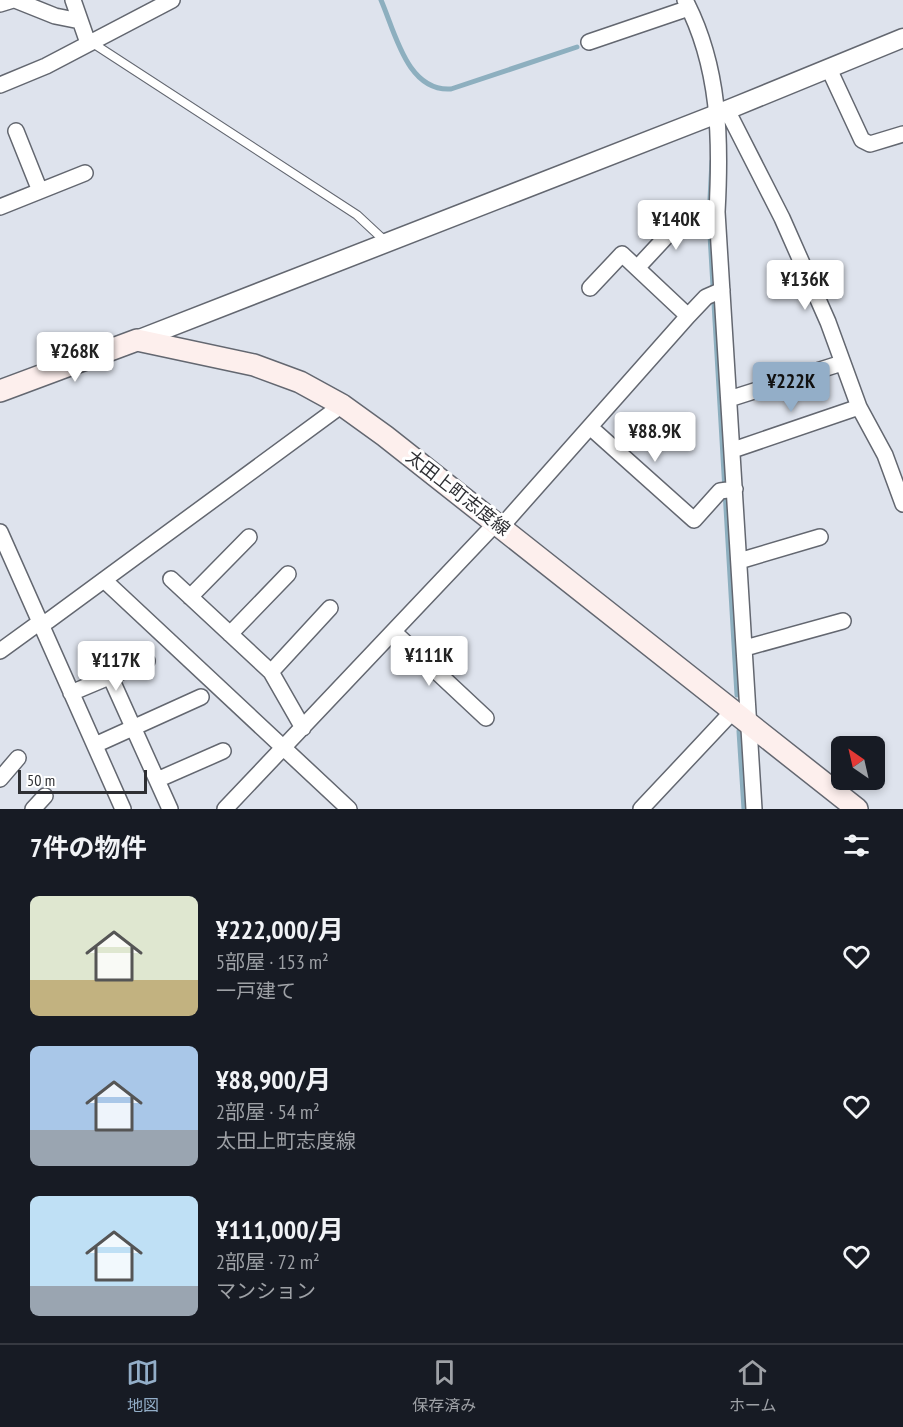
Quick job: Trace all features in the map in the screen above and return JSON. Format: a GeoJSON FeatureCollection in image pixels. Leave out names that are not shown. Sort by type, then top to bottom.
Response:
{"type":"FeatureCollection","features":[{"type":"Feature","properties":{"kind":"main road"},"geometry":{"type":"LineString","coordinates":[[0,391],[137,340]]}},
{"type":"Feature","properties":{"kind":"main road","name":"太田上町志度線"},"geometry":{"type":"LineString","coordinates":[[137,340],[254,365],[300,382],[342,405],[498,525],[857,809]]}},
{"type":"Feature","properties":{"kind":"street"},"geometry":{"type":"LineString","coordinates":[[0,4],[14,0],[55,16],[80,21]]}},
{"type":"Feature","properties":{"kind":"street"},"geometry":{"type":"LineString","coordinates":[[73,0],[89,42]]}},
{"type":"Feature","properties":{"kind":"street"},"geometry":{"type":"LineString","coordinates":[[0,85],[172,0]]}},
{"type":"Feature","properties":{"kind":"street"},"geometry":{"type":"LineString","coordinates":[[589,42],[687,4],[703,38],[723,112],[782,218],[828,322],[859,407],[885,455],[903,504]]}},
{"type":"Feature","properties":{"kind":"street"},"geometry":{"type":"LineString","coordinates":[[137,340],[723,112],[903,38]]}},
{"type":"Feature","properties":{"kind":"street"},"geometry":{"type":"LineString","coordinates":[[829,69],[862,140],[870,144],[903,134]]}},
{"type":"Feature","properties":{"kind":"street"},"geometry":{"type":"LineString","coordinates":[[723,112],[717,212],[733,450],[728,490],[740,561],[754,809]]}},
{"type":"Feature","properties":{"kind":"street"},"geometry":{"type":"LineString","coordinates":[[16,131],[40,191]]}},
{"type":"Feature","properties":{"kind":"street"},"geometry":{"type":"LineString","coordinates":[[0,207],[85,173]]}},
{"type":"Feature","properties":{"kind":"street"},"geometry":{"type":"LineString","coordinates":[[637,268],[692,210]]}},
{"type":"Feature","properties":{"kind":"street"},"geometry":{"type":"LineString","coordinates":[[590,288],[622,254],[688,315]]}},
{"type":"Feature","properties":{"kind":"street"},"geometry":{"type":"LineString","coordinates":[[225,809],[590,428],[688,315],[706,297],[722,291]]}},
{"type":"Feature","properties":{"kind":"street"},"geometry":{"type":"LineString","coordinates":[[729,399],[842,363]]}},
{"type":"Feature","properties":{"kind":"street"},"geometry":{"type":"LineString","coordinates":[[0,651],[40,622],[48,621],[342,405]]}},
{"type":"Feature","properties":{"kind":"street"},"geometry":{"type":"LineString","coordinates":[[733,450],[859,407]]}},
{"type":"Feature","properties":{"kind":"street"},"geometry":{"type":"LineString","coordinates":[[590,428],[694,520],[728,490]]}},
{"type":"Feature","properties":{"kind":"street"},"geometry":{"type":"LineString","coordinates":[[0,532],[123,809]]}},
{"type":"Feature","properties":{"kind":"street"},"geometry":{"type":"LineString","coordinates":[[190,597],[249,537]]}},
{"type":"Feature","properties":{"kind":"street"},"geometry":{"type":"LineString","coordinates":[[740,561],[820,537]]}},
{"type":"Feature","properties":{"kind":"street"},"geometry":{"type":"LineString","coordinates":[[230,634],[288,574]]}},
{"type":"Feature","properties":{"kind":"street"},"geometry":{"type":"LineString","coordinates":[[171,579],[271,672],[303,728]]}},
{"type":"Feature","properties":{"kind":"street"},"geometry":{"type":"LineString","coordinates":[[104,580],[349,809]]}},
{"type":"Feature","properties":{"kind":"street"},"geometry":{"type":"LineString","coordinates":[[271,672],[330,608]]}},
{"type":"Feature","properties":{"kind":"street"},"geometry":{"type":"LineString","coordinates":[[745,648],[843,621]]}},
{"type":"Feature","properties":{"kind":"street"},"geometry":{"type":"LineString","coordinates":[[394,632],[486,718]]}},
{"type":"Feature","properties":{"kind":"street"},"geometry":{"type":"LineString","coordinates":[[72,693],[147,661]]}},
{"type":"Feature","properties":{"kind":"street"},"geometry":{"type":"LineString","coordinates":[[110,676],[170,809]]}},
{"type":"Feature","properties":{"kind":"street"},"geometry":{"type":"LineString","coordinates":[[94,745],[201,697]]}},
{"type":"Feature","properties":{"kind":"street"},"geometry":{"type":"LineString","coordinates":[[641,809],[733,711]]}},
{"type":"Feature","properties":{"kind":"street"},"geometry":{"type":"LineString","coordinates":[[157,780],[222,751]]}},
{"type":"Feature","properties":{"kind":"street"},"geometry":{"type":"LineString","coordinates":[[0,779],[18,758]]}},
{"type":"Feature","properties":{"kind":"street"},"geometry":{"type":"LineString","coordinates":[[33,809],[45,796]]}},
{"type":"Feature","properties":{"kind":"lane"},"geometry":{"type":"LineString","coordinates":[[89,42],[357,215],[387,243]]}},
{"type":"Feature","properties":{"kind":"waterway"},"geometry":{"type":"LineString","coordinates":[[381,0],[398,43],[413,71],[423,81],[436,87],[451,89],[577,47]]}},
{"type":"Feature","properties":{"kind":"waterway"},"geometry":{"type":"LineString","coordinates":[[712,161],[709,218],[737,695]]}},
{"type":"Feature","properties":{"kind":"waterway"},"geometry":{"type":"LineString","coordinates":[[739,731],[744,809]]}}]}
